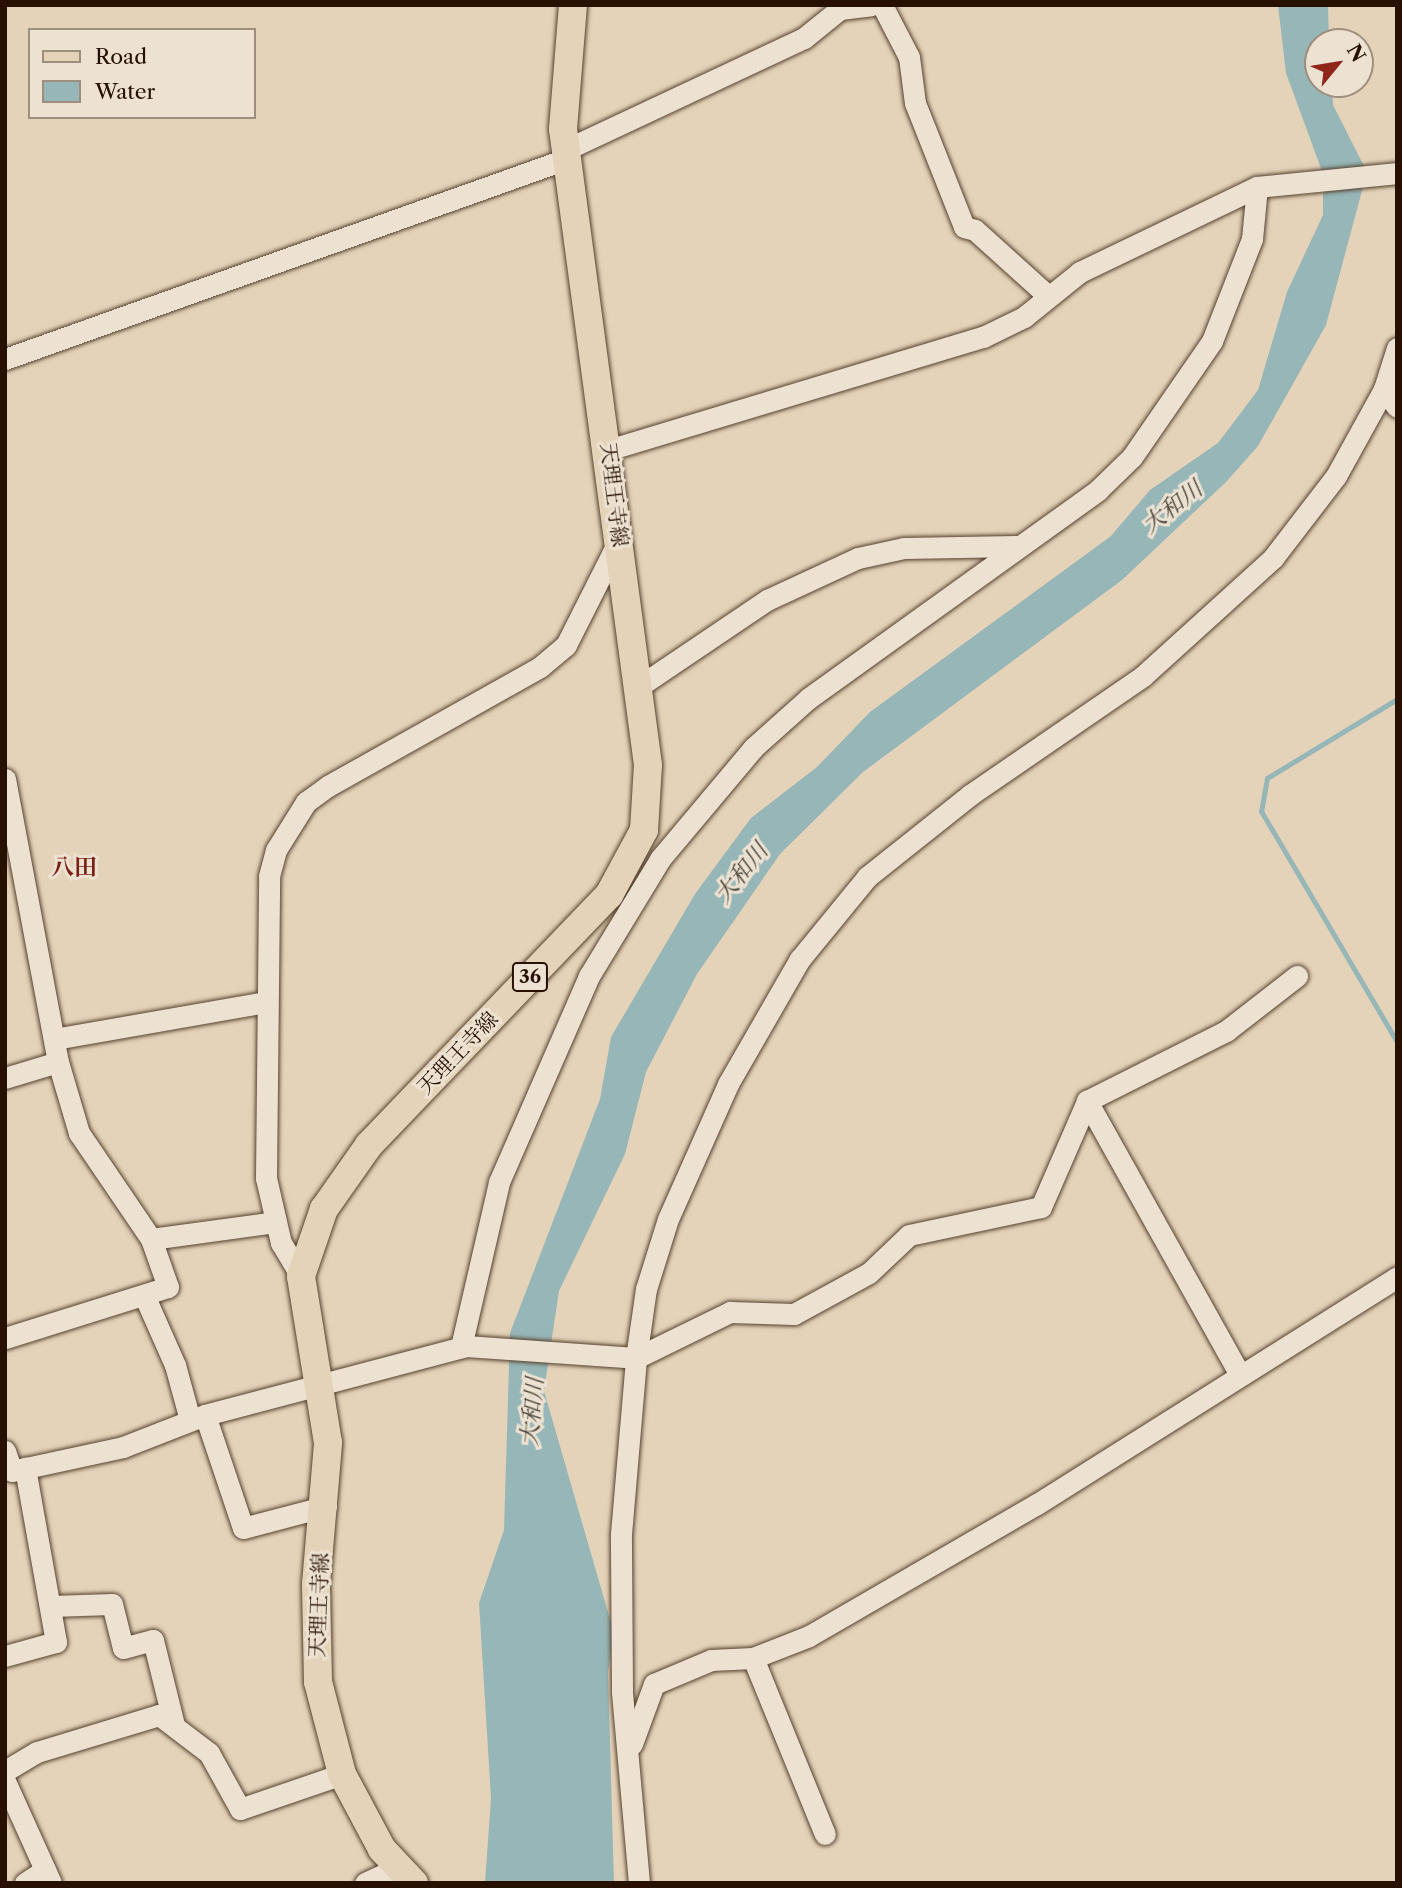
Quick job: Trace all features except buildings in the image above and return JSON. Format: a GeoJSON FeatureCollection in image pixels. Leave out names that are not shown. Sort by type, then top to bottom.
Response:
{"type":"FeatureCollection","features":[{"type":"Feature","properties":{"kind":"main road","name":"天理王寺線"},"geometry":{"type":"LineString","coordinates":[[408,1878],[342,1774],[318,1682],[316,1584],[326,1506],[328,1443],[301,1276],[324,1209],[369,1145],[609,895],[632,860],[649,799],[620,538],[565,155],[573,5]]}},
{"type":"Feature","properties":{"kind":"street"},"geometry":{"type":"LineString","coordinates":[[5,359],[565,155],[804,38],[840,9],[871,5]]}},
{"type":"Feature","properties":{"kind":"street"},"geometry":{"type":"LineString","coordinates":[[882,5],[909,57],[915,103],[964,227],[975,230],[1047,295]]}},
{"type":"Feature","properties":{"kind":"street"},"geometry":{"type":"LineString","coordinates":[[608,450],[983,337],[1024,317],[1047,295],[1080,272],[1260,186],[1397,173]]}},
{"type":"Feature","properties":{"kind":"street"},"geometry":{"type":"LineString","coordinates":[[464,1346],[478,1251],[499,1182],[589,976],[660,859],[753,748],[809,698],[1107,482],[1193,378],[1252,239],[1260,186]]}},
{"type":"Feature","properties":{"kind":"street"},"geometry":{"type":"LineString","coordinates":[[639,1883],[627,1761],[621,1534],[633,1358],[646,1289],[698,1150],[769,1011],[832,913],[909,840],[1143,676],[1243,590],[1300,528],[1384,389],[1397,348]]}},
{"type":"Feature","properties":{"kind":"street"},"geometry":{"type":"LineString","coordinates":[[1384,389],[1397,407]]}},
{"type":"Feature","properties":{"kind":"street"},"geometry":{"type":"LineString","coordinates":[[301,1276],[275,1222],[266,1178],[265,1002],[269,876],[289,824],[328,786],[540,667],[566,645],[620,538]]}},
{"type":"Feature","properties":{"kind":"street"},"geometry":{"type":"LineString","coordinates":[[638,687],[767,600],[858,558],[904,548],[1016,546]]}},
{"type":"Feature","properties":{"kind":"street"},"geometry":{"type":"LineString","coordinates":[[5,779],[58,1062],[79,1133],[151,1239],[168,1287],[5,1338]]}},
{"type":"Feature","properties":{"kind":"street"},"geometry":{"type":"LineString","coordinates":[[5,1451],[12,1471],[123,1447],[197,1417],[464,1346],[633,1358],[730,1312],[794,1314],[869,1273],[909,1235],[1041,1207],[1087,1101],[1226,1031],[1297,976]]}},
{"type":"Feature","properties":{"kind":"street"},"geometry":{"type":"LineString","coordinates":[[54,1039],[265,1002]]}},
{"type":"Feature","properties":{"kind":"street"},"geometry":{"type":"LineString","coordinates":[[5,1078],[58,1062]]}},
{"type":"Feature","properties":{"kind":"street"},"geometry":{"type":"LineString","coordinates":[[1087,1101],[1239,1373]]}},
{"type":"Feature","properties":{"kind":"street"},"geometry":{"type":"LineString","coordinates":[[151,1239],[275,1222]]}},
{"type":"Feature","properties":{"kind":"street"},"geometry":{"type":"LineString","coordinates":[[627,1761],[654,1684],[711,1660],[753,1658],[809,1636],[1037,1504],[1239,1373],[1255,1370],[1397,1277]]}},
{"type":"Feature","properties":{"kind":"street"},"geometry":{"type":"LineString","coordinates":[[144,1295],[243,1528],[326,1506]]}},
{"type":"Feature","properties":{"kind":"street"},"geometry":{"type":"LineString","coordinates":[[5,1656],[56,1642],[25,1468]]}},
{"type":"Feature","properties":{"kind":"street"},"geometry":{"type":"LineString","coordinates":[[51,1606],[112,1604],[124,1648],[153,1640],[174,1725]]}},
{"type":"Feature","properties":{"kind":"street"},"geometry":{"type":"LineString","coordinates":[[753,1658],[825,1834]]}},
{"type":"Feature","properties":{"kind":"street"},"geometry":{"type":"LineString","coordinates":[[5,1771],[37,1752],[159,1716],[209,1753],[240,1810],[342,1774]]}},
{"type":"Feature","properties":{"kind":"street"},"geometry":{"type":"LineString","coordinates":[[5,1782],[48,1876],[25,1883]]}},
{"type":"Feature","properties":{"kind":"street"},"geometry":{"type":"LineString","coordinates":[[365,1883],[408,1878]]}},
{"type":"Feature","properties":{"kind":"water","name":"大和川"},"geometry":{"type":"Polygon","coordinates":[[[1278,5],[1328,5],[1329,28],[1304,28],[1304,98],[1333,98],[1333,105],[1367,172],[1326,325],[1258,446],[1226,482],[1122,580],[863,772],[780,854],[697,974],[646,1072],[625,1154],[559,1291],[544,1391],[614,1633],[608,1672],[614,1883],[485,1883],[491,1798],[479,1603],[504,1530],[510,1333],[600,1099],[611,1037],[695,894],[751,818],[817,767],[870,712],[1111,536],[1150,490],[1218,443],[1258,390],[1287,292],[1323,215],[1323,174],[1286,73],[1278,5]]]}},
{"type":"Feature","properties":{"kind":"waterway"},"geometry":{"type":"LineString","coordinates":[[1397,699],[1267,778],[1261,811],[1397,1042]]}},
{"type":"Feature","properties":{"kind":"district","name":"八田"},"geometry":{"type":"Point","coordinates":[74,867]}}]}
